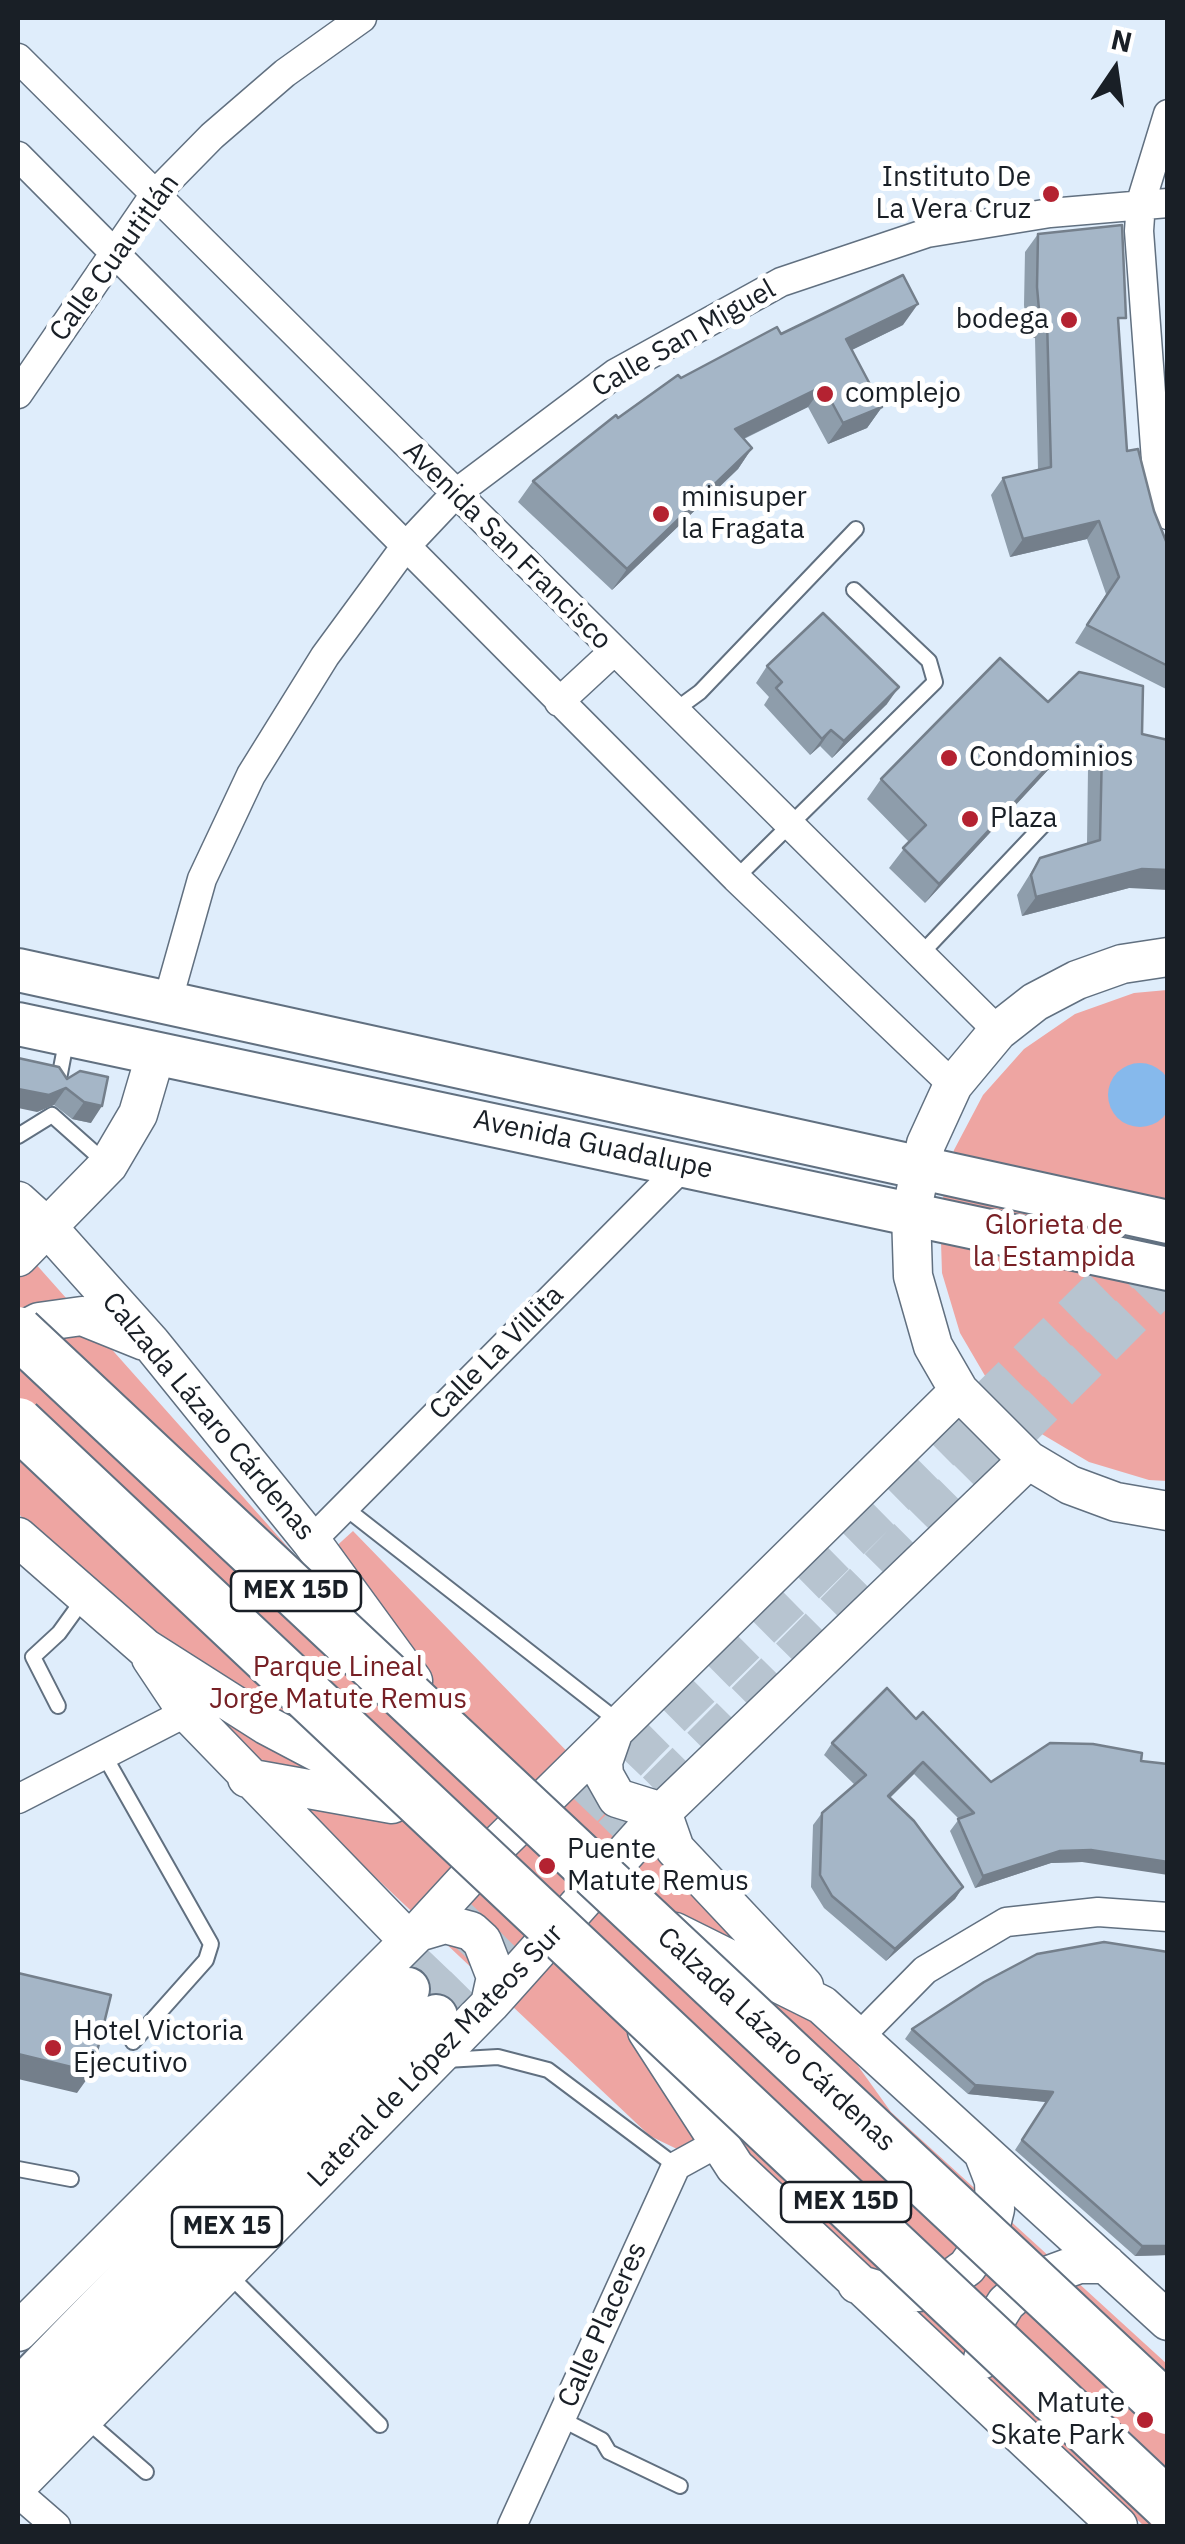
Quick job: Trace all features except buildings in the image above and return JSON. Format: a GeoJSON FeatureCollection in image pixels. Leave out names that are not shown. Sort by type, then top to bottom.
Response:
{"type":"FeatureCollection","features":[{"type":"Feature","properties":{"kind":"highway","name":"Calzada Lázaro Cárdenas"},"geometry":{"type":"LineString","coordinates":[[18,1332],[1168,2409]]}},
{"type":"Feature","properties":{"kind":"highway","name":"MEX 15D"},"geometry":{"type":"LineString","coordinates":[[18,1422],[1168,2505]]}},
{"type":"Feature","properties":{"kind":"main road"},"geometry":{"type":"LineString","coordinates":[[1168,958],[1122,964],[1077,980],[1036,1002],[998,1031],[953,1085],[919,1170],[911,1213],[913,1276],[932,1346],[960,1391],[1028,1460],[1070,1486],[1116,1502],[1168,1512]]}},
{"type":"Feature","properties":{"kind":"main road","name":"Avenida Guadalupe"},"geometry":{"type":"LineString","coordinates":[[18,970],[1168,1222]]}},
{"type":"Feature","properties":{"kind":"main road","name":"Avenida Guadalupe"},"geometry":{"type":"LineString","coordinates":[[18,1024],[1168,1269]]}},
{"type":"Feature","properties":{"kind":"main road"},"geometry":{"type":"LineString","coordinates":[[18,1257],[27,1212],[108,1165],[138,1114],[156,1053]]}},
{"type":"Feature","properties":{"kind":"main road","name":"Calzada Lázaro Cárdenas"},"geometry":{"type":"LineString","coordinates":[[27,1212],[150,1343],[311,1541],[508,1836],[582,1902],[822,2005],[860,2036],[984,2155],[1161,2308]]}},
{"type":"Feature","properties":{"kind":"main road"},"geometry":{"type":"LineString","coordinates":[[18,1332],[39,1322],[82,1316],[150,1343]]}},
{"type":"Feature","properties":{"kind":"main road"},"geometry":{"type":"LineString","coordinates":[[18,2332],[414,1937],[508,1836],[960,1391]]}},
{"type":"Feature","properties":{"kind":"main road","name":"Lateral de López Mateos Sur"},"geometry":{"type":"LineString","coordinates":[[18,2485],[490,2004],[662,1812],[1028,1460]]}},
{"type":"Feature","properties":{"kind":"main road","name":"Calzada Lázaro Cárdenas"},"geometry":{"type":"LineString","coordinates":[[18,1537],[144,1648],[266,1725],[430,1811],[508,1836]]}},
{"type":"Feature","properties":{"kind":"main road"},"geometry":{"type":"LineString","coordinates":[[144,1648],[187,1712],[247,1778],[414,1937]]}},
{"type":"Feature","properties":{"kind":"main road"},"geometry":{"type":"LineString","coordinates":[[618,1731],[603,1762],[610,1788],[628,1805],[662,1812],[675,1850],[822,2005]]}},
{"type":"Feature","properties":{"kind":"main road"},"geometry":{"type":"LineString","coordinates":[[247,1778],[430,1811]]}},
{"type":"Feature","properties":{"kind":"main road","name":"Calzada Lázaro Cárdenas"},"geometry":{"type":"LineString","coordinates":[[582,1902],[716,2144],[735,2167],[1118,2526]]}},
{"type":"Feature","properties":{"kind":"main road"},"geometry":{"type":"LineString","coordinates":[[414,1937],[445,1924],[472,1932],[482,1940],[496,1978],[490,2004]]}},
{"type":"Feature","properties":{"kind":"main road","name":"MEX 15"},"geometry":{"type":"LineString","coordinates":[[18,2391],[422,2003],[18,2438]]}},
{"type":"Feature","properties":{"kind":"main road"},"geometry":{"type":"LineString","coordinates":[[856,2284],[887,2293],[919,2292],[948,2281],[967,2267],[988,2237],[995,2209],[994,2181],[984,2155]]}},
{"type":"Feature","properties":{"kind":"main road"},"geometry":{"type":"LineString","coordinates":[[987,2405],[982,2377],[984,2349],[1006,2303],[1030,2282],[1054,2270],[1106,2264]]}},
{"type":"Feature","properties":{"kind":"street","name":"Calle Cuautitlán"},"geometry":{"type":"LineString","coordinates":[[18,394],[155,194],[212,136],[285,72],[362,18]]}},
{"type":"Feature","properties":{"kind":"street","name":"Avenida San Francisco"},"geometry":{"type":"LineString","coordinates":[[18,58],[787,826],[998,1031]]}},
{"type":"Feature","properties":{"kind":"street"},"geometry":{"type":"LineString","coordinates":[[1168,114],[1154,202],[1139,231],[1157,474],[1168,516]]}},
{"type":"Feature","properties":{"kind":"street"},"geometry":{"type":"LineString","coordinates":[[18,156],[736,878],[953,1085]]}},
{"type":"Feature","properties":{"kind":"street","name":"Calle San Miguel"},"geometry":{"type":"LineString","coordinates":[[167,1003],[202,879],[250,775],[325,656],[406,547],[455,494],[616,373],[781,282],[927,233],[1154,202]]}},
{"type":"Feature","properties":{"kind":"street"},"geometry":{"type":"LineString","coordinates":[[559,702],[613,652]]}},
{"type":"Feature","properties":{"kind":"street","name":"Calle La Villita"},"geometry":{"type":"LineString","coordinates":[[311,1541],[684,1165]]}},
{"type":"Feature","properties":{"kind":"street"},"geometry":{"type":"LineString","coordinates":[[18,1799],[187,1712]]}},
{"type":"Feature","properties":{"kind":"street"},"geometry":{"type":"LineString","coordinates":[[860,2036],[926,1970],[1006,1922],[1098,1912],[1168,1917]]}},
{"type":"Feature","properties":{"kind":"street"},"geometry":{"type":"LineString","coordinates":[[676,2166],[716,2144]]}},
{"type":"Feature","properties":{"kind":"street","name":"Calle Placeres"},"geometry":{"type":"LineString","coordinates":[[512,2526],[676,2166]]}},
{"type":"Feature","properties":{"kind":"street"},"geometry":{"type":"LineString","coordinates":[[18,2494],[56,2526]]}},
{"type":"Feature","properties":{"kind":"lane"},"geometry":{"type":"LineString","coordinates":[[673,712],[700,692],[856,529]]}},
{"type":"Feature","properties":{"kind":"lane"},"geometry":{"type":"LineString","coordinates":[[736,878],[930,691],[935,671],[854,590]]}},
{"type":"Feature","properties":{"kind":"lane"},"geometry":{"type":"LineString","coordinates":[[897,695],[911,709]]}},
{"type":"Feature","properties":{"kind":"lane"},"geometry":{"type":"LineString","coordinates":[[920,955],[1046,822]]}},
{"type":"Feature","properties":{"kind":"lane"},"geometry":{"type":"LineString","coordinates":[[58,1085],[67,1035]]}},
{"type":"Feature","properties":{"kind":"lane"},"geometry":{"type":"LineString","coordinates":[[18,1136],[52,1115],[108,1165]]}},
{"type":"Feature","properties":{"kind":"lane"},"geometry":{"type":"LineString","coordinates":[[344,1508],[618,1731]]}},
{"type":"Feature","properties":{"kind":"lane"},"geometry":{"type":"LineString","coordinates":[[58,1706],[32,1657],[59,1633],[86,1596]]}},
{"type":"Feature","properties":{"kind":"lane"},"geometry":{"type":"LineString","coordinates":[[104,1755],[211,1944],[206,1960],[133,2042]]}},
{"type":"Feature","properties":{"kind":"lane"},"geometry":{"type":"LineString","coordinates":[[435,2060],[498,2057],[548,2070],[676,2166]]}},
{"type":"Feature","properties":{"kind":"lane"},"geometry":{"type":"LineString","coordinates":[[18,2169],[72,2179]]}},
{"type":"Feature","properties":{"kind":"lane"},"geometry":{"type":"LineString","coordinates":[[227,2272],[380,2424]]}},
{"type":"Feature","properties":{"kind":"lane"},"geometry":{"type":"LineString","coordinates":[[84,2417],[146,2472]]}},
{"type":"Feature","properties":{"kind":"lane"},"geometry":{"type":"LineString","coordinates":[[560,2419],[602,2440],[609,2452],[680,2486]]}},
{"type":"Feature","properties":{"kind":"green space","name":"Glorieta de la Estampida"},"geometry":{"type":"Polygon","coordinates":[[[1167,990],[1167,1481],[1149,1480],[1089,1462],[1035,1430],[991,1386],[960,1333],[942,1273],[940,1211],[954,1150],[983,1095],[1024,1049],[1075,1014],[1134,993],[1167,990]]]}},
{"type":"Feature","properties":{"kind":"green space","name":"Parque Lineal Jorge Matute Remus"},"geometry":{"type":"Polygon","coordinates":[[[18,1244],[309,1571],[353,1531],[818,2010],[891,2112],[1167,2364],[1167,2526],[1144,2526],[814,2215],[650,2136],[216,1727],[18,1513],[18,1244]]]}},
{"type":"Feature","properties":{"kind":"water"},"geometry":{"type":"Polygon","coordinates":[[[1140,1063],[1163,1072],[1172,1095],[1163,1118],[1140,1127],[1117,1118],[1108,1095],[1117,1072],[1140,1063]]]}},
{"type":"Feature","properties":{"kind":"tunnel"},"geometry":{"type":"LineString","coordinates":[[408,1989],[646,1740],[1168,1224]]}},
{"type":"Feature","properties":{"kind":"tunnel"},"geometry":{"type":"LineString","coordinates":[[436,2016],[1168,1278]]}},
{"type":"Feature","properties":{"kind":"place","name":"Instituto De La Vera Cruz"},"geometry":{"type":"Point","coordinates":[1051,194]}},
{"type":"Feature","properties":{"kind":"place","name":"bodega"},"geometry":{"type":"Point","coordinates":[1069,320]}},
{"type":"Feature","properties":{"kind":"place","name":"complejo"},"geometry":{"type":"Point","coordinates":[825,394]}},
{"type":"Feature","properties":{"kind":"place","name":"minisuper la Fragata"},"geometry":{"type":"Point","coordinates":[661,514]}},
{"type":"Feature","properties":{"kind":"place","name":"Condominios"},"geometry":{"type":"Point","coordinates":[949,758]}},
{"type":"Feature","properties":{"kind":"place","name":"Plaza"},"geometry":{"type":"Point","coordinates":[970,819]}},
{"type":"Feature","properties":{"kind":"place","name":"Puente Matute Remus"},"geometry":{"type":"Point","coordinates":[547,1866]}},
{"type":"Feature","properties":{"kind":"place","name":"Hotel Victoria Ejecutivo"},"geometry":{"type":"Point","coordinates":[53,2048]}},
{"type":"Feature","properties":{"kind":"place","name":"Matute Skate Park"},"geometry":{"type":"Point","coordinates":[1145,2420]}}]}
